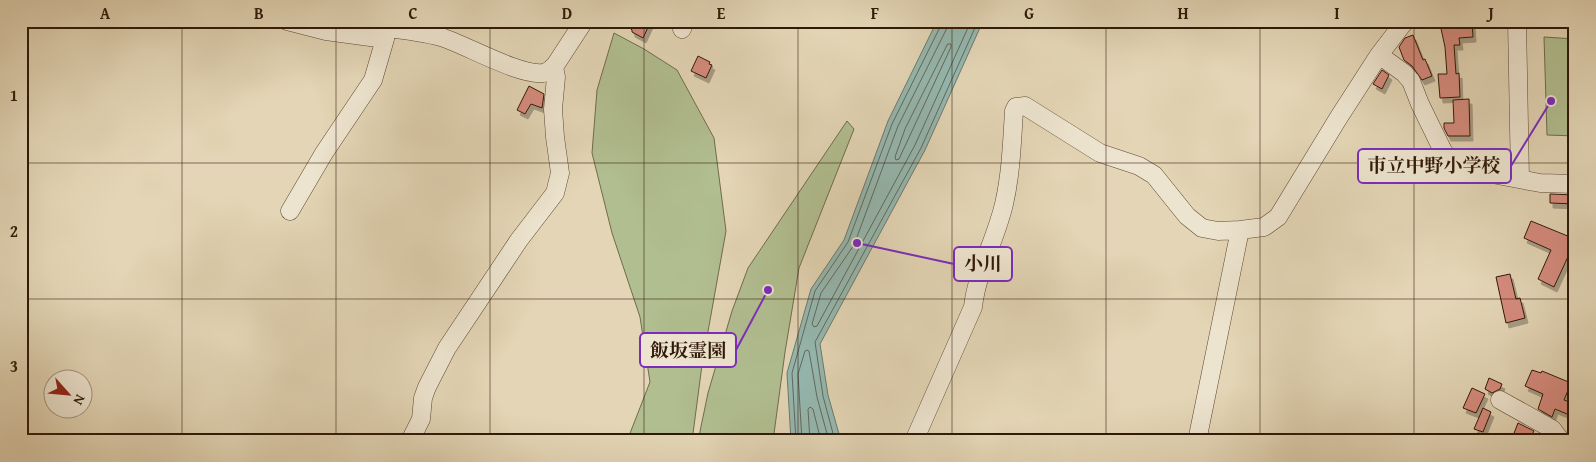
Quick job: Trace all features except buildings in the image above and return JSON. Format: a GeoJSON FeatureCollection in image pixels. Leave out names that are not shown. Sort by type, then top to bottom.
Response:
{"type":"FeatureCollection","features":[{"type":"Feature","properties":{"kind":"street"},"geometry":{"type":"LineString","coordinates":[[287,21],[326,31],[387,29],[440,37],[466,46],[501,62],[530,72],[543,73],[554,67],[584,21]]}},
{"type":"Feature","properties":{"kind":"street"},"geometry":{"type":"LineString","coordinates":[[914,441],[973,307],[974,294],[996,232],[1004,204],[1011,164],[1014,111],[1016,107],[1025,106],[1100,153],[1139,166],[1154,175],[1187,216],[1198,225],[1210,230],[1240,230],[1264,227],[1278,217],[1379,55],[1405,21]]}},
{"type":"Feature","properties":{"kind":"street"},"geometry":{"type":"LineString","coordinates":[[1517,21],[1520,179]]}},
{"type":"Feature","properties":{"kind":"street"},"geometry":{"type":"LineString","coordinates":[[290,211],[324,153],[373,80],[387,29]]}},
{"type":"Feature","properties":{"kind":"street"},"geometry":{"type":"LineString","coordinates":[[1379,55],[1404,72],[1411,81],[1442,151],[1452,163],[1466,169],[1540,183],[1575,184]]}},
{"type":"Feature","properties":{"kind":"street"},"geometry":{"type":"LineString","coordinates":[[410,441],[421,419],[423,398],[427,387],[446,348],[519,240],[555,193],[560,173],[553,109],[556,77],[554,67]]}},
{"type":"Feature","properties":{"kind":"street"},"geometry":{"type":"LineString","coordinates":[[1197,441],[1240,230]]}},
{"type":"Feature","properties":{"kind":"street"},"geometry":{"type":"LineString","coordinates":[[1500,400],[1552,429],[1561,441]]}},
{"type":"Feature","properties":{"kind":"green space"},"geometry":{"type":"Polygon","coordinates":[[[614,33],[677,70],[714,138],[726,231],[702,365],[692,441],[627,441],[650,382],[640,317],[612,233],[592,153],[597,90],[614,33]]]}},
{"type":"Feature","properties":{"kind":"green space"},"geometry":{"type":"Polygon","coordinates":[[[1544,37],[1575,39],[1575,136],[1547,135],[1544,37]]]}},
{"type":"Feature","properties":{"kind":"green space"},"geometry":{"type":"Polygon","coordinates":[[[847,121],[854,129],[799,268],[773,441],[698,441],[708,393],[732,311],[748,268],[847,121]]]}},
{"type":"Feature","properties":{"kind":"water"},"geometry":{"type":"Polygon","coordinates":[[[937,21],[983,21],[925,150],[820,344],[828,395],[841,441],[791,441],[787,373],[811,289],[844,240],[888,121],[937,21]]]}},
{"type":"Feature","properties":{"kind":"place","name":"市立中野小学校"},"geometry":{"type":"Point","coordinates":[1551,101]}},
{"type":"Feature","properties":{"kind":"place","name":"小川"},"geometry":{"type":"Point","coordinates":[857,243]}},
{"type":"Feature","properties":{"kind":"place","name":"飯坂霊園"},"geometry":{"type":"Point","coordinates":[768,290]}}]}
